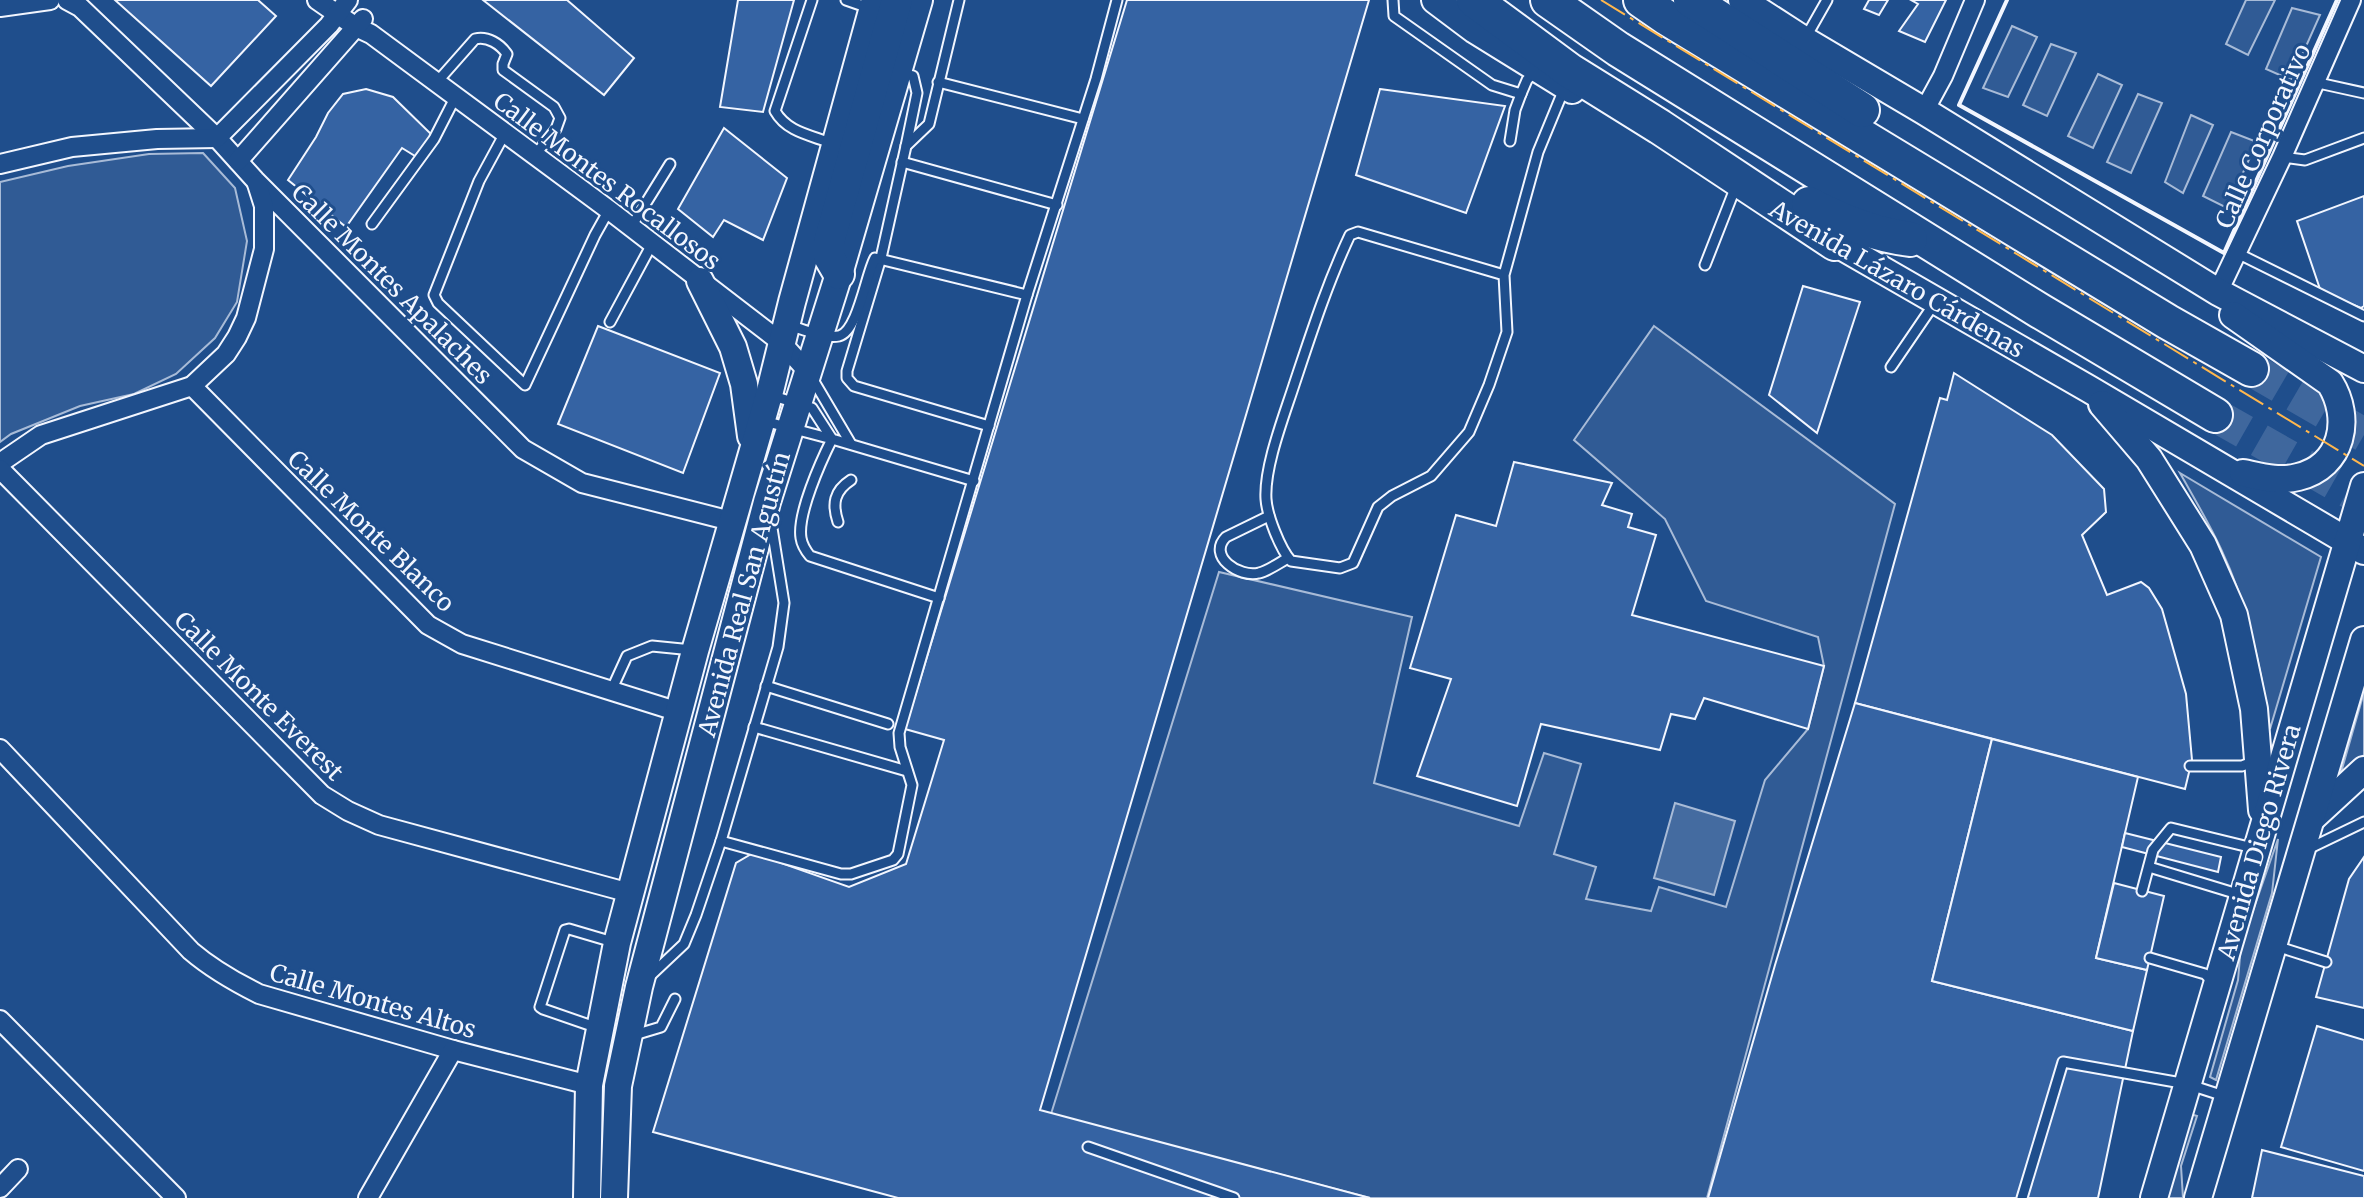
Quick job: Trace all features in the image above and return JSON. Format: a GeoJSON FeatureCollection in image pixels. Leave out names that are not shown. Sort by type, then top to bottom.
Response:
{"type":"FeatureCollection","features":[{"type":"Feature","properties":{"kind":"highway"},"geometry":{"type":"LineString","coordinates":[[1474,0],[1570,71],[1835,243]]}},
{"type":"Feature","properties":{"kind":"highway"},"geometry":{"type":"LineString","coordinates":[[1507,0],[1563,37],[1618,49]]}},
{"type":"Feature","properties":{"kind":"highway","name":"Avenida Lázaro Cárdenas"},"geometry":{"type":"LineString","coordinates":[[1548,0],[1618,49],[2215,415]]}},
{"type":"Feature","properties":{"kind":"highway"},"geometry":{"type":"LineString","coordinates":[[1641,0],[2168,322],[2251,369]]}},
{"type":"Feature","properties":{"kind":"highway"},"geometry":{"type":"LineString","coordinates":[[1691,0],[1873,117],[2168,322]]}},
{"type":"Feature","properties":{"kind":"highway"},"geometry":{"type":"LineString","coordinates":[[1660,127],[1859,228],[1929,242]]}},
{"type":"Feature","properties":{"kind":"main road"},"geometry":{"type":"LineString","coordinates":[[839,274],[829,257],[829,242],[881,3]]}},
{"type":"Feature","properties":{"kind":"street"},"geometry":{"type":"LineString","coordinates":[[0,7],[50,0]]}},
{"type":"Feature","properties":{"kind":"street","name":"Calle Montes Apalaches"},"geometry":{"type":"LineString","coordinates":[[67,0],[80,7],[217,138],[523,449],[582,483],[731,521]]}},
{"type":"Feature","properties":{"kind":"street","name":"Calle Montes Rocallosos"},"geometry":{"type":"LineString","coordinates":[[317,0],[345,5],[363,26],[700,281],[784,334],[808,372]]}},
{"type":"Feature","properties":{"kind":"street","name":"Avenida Real San Agustín"},"geometry":{"type":"LineString","coordinates":[[598,1191],[639,987],[767,502],[839,274],[919,0]]}},
{"type":"Feature","properties":{"kind":"street","name":"Avenida Lázaro Cárdenas"},"geometry":{"type":"LineString","coordinates":[[1435,0],[1475,30],[1537,69],[2355,547]]}},
{"type":"Feature","properties":{"kind":"street"},"geometry":{"type":"LineString","coordinates":[[1742,0],[2218,292],[2362,363]]}},
{"type":"Feature","properties":{"kind":"street"},"geometry":{"type":"LineString","coordinates":[[1924,111],[1943,76],[1975,0]]}},
{"type":"Feature","properties":{"kind":"street","name":"Calle Corporativo"},"geometry":{"type":"LineString","coordinates":[[2218,292],[2351,0]]}},
{"type":"Feature","properties":{"kind":"street","name":"Avenida Real San Agustín"},"geometry":{"type":"LineString","coordinates":[[598,1191],[589,1085],[617,943],[835,145],[881,3]]}},
{"type":"Feature","properties":{"kind":"street"},"geometry":{"type":"LineString","coordinates":[[0,164],[86,145],[217,138],[345,5]]}},
{"type":"Feature","properties":{"kind":"street"},"geometry":{"type":"LineString","coordinates":[[238,161],[363,26]]}},
{"type":"Feature","properties":{"kind":"street"},"geometry":{"type":"LineString","coordinates":[[0,463],[41,435],[192,386],[226,354],[246,318],[264,249],[264,206],[255,180]]}},
{"type":"Feature","properties":{"kind":"street"},"geometry":{"type":"LineString","coordinates":[[700,281],[733,347],[744,384],[752,449]]}},
{"type":"Feature","properties":{"kind":"street"},"geometry":{"type":"LineString","coordinates":[[2218,292],[2224,306],[2241,321],[2330,383],[2343,412],[2343,429],[2330,457],[2300,477],[2277,480],[2224,469]]}},
{"type":"Feature","properties":{"kind":"street","name":"Calle Monte Blanco"},"geometry":{"type":"LineString","coordinates":[[192,386],[428,625],[462,644],[679,712]]}},
{"type":"Feature","properties":{"kind":"street"},"geometry":{"type":"LineString","coordinates":[[2089,389],[2149,459],[2203,545],[2234,615],[2254,709],[2260,838]]}},
{"type":"Feature","properties":{"kind":"street","name":"Calle Monte Everest"},"geometry":{"type":"LineString","coordinates":[[0,469],[333,803],[379,825],[630,893]]}},
{"type":"Feature","properties":{"kind":"street","name":"Avenida Diego Rivera"},"geometry":{"type":"LineString","coordinates":[[2154,1198],[2260,838],[2355,547],[2364,486]]}},
{"type":"Feature","properties":{"kind":"street","name":"Avenida Diego Rivera"},"geometry":{"type":"LineString","coordinates":[[2198,1198],[2364,640]]}},
{"type":"Feature","properties":{"kind":"street","name":"Calle Montes Altos"},"geometry":{"type":"LineString","coordinates":[[0,749],[191,951],[205,963],[259,994],[453,1050],[589,1085]]}},
{"type":"Feature","properties":{"kind":"street"},"geometry":{"type":"LineString","coordinates":[[2310,821],[2364,770]]}},
{"type":"Feature","properties":{"kind":"street"},"geometry":{"type":"LineString","coordinates":[[0,1020],[170,1191],[149,1198]]}},
{"type":"Feature","properties":{"kind":"street"},"geometry":{"type":"LineString","coordinates":[[368,1198],[453,1050]]}},
{"type":"Feature","properties":{"kind":"street"},"geometry":{"type":"LineString","coordinates":[[0,1188],[18,1169]]}},
{"type":"Feature","properties":{"kind":"lane"},"geometry":{"type":"LineString","coordinates":[[812,0],[775,111],[793,131],[835,145]]}},
{"type":"Feature","properties":{"kind":"lane"},"geometry":{"type":"LineString","coordinates":[[846,0],[881,3]]}},
{"type":"Feature","properties":{"kind":"lane"},"geometry":{"type":"LineString","coordinates":[[906,146],[929,124],[959,0]]}},
{"type":"Feature","properties":{"kind":"lane"},"geometry":{"type":"LineString","coordinates":[[721,841],[841,874],[851,874],[893,860],[898,854],[912,785],[900,747],[899,733],[1117,0]]}},
{"type":"Feature","properties":{"kind":"lane"},"geometry":{"type":"LineString","coordinates":[[1393,0],[1394,16],[1492,85],[1521,94]]}},
{"type":"Feature","properties":{"kind":"lane"},"geometry":{"type":"LineString","coordinates":[[1804,40],[1827,0]]}},
{"type":"Feature","properties":{"kind":"lane"},"geometry":{"type":"LineString","coordinates":[[437,82],[470,42],[481,37],[492,41],[506,52],[503,70],[558,112],[559,124],[535,155]]}},
{"type":"Feature","properties":{"kind":"lane"},"geometry":{"type":"LineString","coordinates":[[1510,141],[1521,94],[1527,80],[1537,69]]}},
{"type":"Feature","properties":{"kind":"lane"},"geometry":{"type":"LineString","coordinates":[[899,73],[913,76],[917,86],[881,258],[847,371],[849,382],[989,426]]}},
{"type":"Feature","properties":{"kind":"lane"},"geometry":{"type":"LineString","coordinates":[[938,82],[1083,119]]}},
{"type":"Feature","properties":{"kind":"lane"},"geometry":{"type":"LineString","coordinates":[[2314,82],[2364,93]]}},
{"type":"Feature","properties":{"kind":"lane"},"geometry":{"type":"LineString","coordinates":[[1504,275],[1356,232],[1350,235],[1330,279],[1278,432],[1266,490],[1269,516],[1288,558],[1294,563],[1340,568],[1353,563],[1378,507],[1392,496],[1431,476],[1469,432],[1507,332],[1504,275],[1539,149],[1566,86]]}},
{"type":"Feature","properties":{"kind":"lane"},"geometry":{"type":"LineString","coordinates":[[372,224],[434,139],[456,96]]}},
{"type":"Feature","properties":{"kind":"lane"},"geometry":{"type":"LineString","coordinates":[[505,133],[479,181],[434,295],[438,303],[525,385],[609,210]]}},
{"type":"Feature","properties":{"kind":"lane"},"geometry":{"type":"LineString","coordinates":[[2282,157],[2305,160],[2364,138]]}},
{"type":"Feature","properties":{"kind":"lane"},"geometry":{"type":"LineString","coordinates":[[902,162],[1057,205]]}},
{"type":"Feature","properties":{"kind":"lane"},"geometry":{"type":"LineString","coordinates":[[631,227],[670,164]]}},
{"type":"Feature","properties":{"kind":"lane"},"geometry":{"type":"LineString","coordinates":[[1705,265],[1736,186]]}},
{"type":"Feature","properties":{"kind":"lane"},"geometry":{"type":"LineString","coordinates":[[610,322],[652,244]]}},
{"type":"Feature","properties":{"kind":"lane"},"geometry":{"type":"LineString","coordinates":[[2237,253],[2364,316]]}},
{"type":"Feature","properties":{"kind":"lane"},"geometry":{"type":"LineString","coordinates":[[784,334],[839,336],[849,328],[874,259],[881,258],[1027,295]]}},
{"type":"Feature","properties":{"kind":"lane"},"geometry":{"type":"LineString","coordinates":[[1891,367],[1935,301]]}},
{"type":"Feature","properties":{"kind":"lane"},"geometry":{"type":"LineString","coordinates":[[808,372],[851,444]]}},
{"type":"Feature","properties":{"kind":"lane"},"geometry":{"type":"LineString","coordinates":[[769,395],[832,439],[974,481]]}},
{"type":"Feature","properties":{"kind":"lane"},"geometry":{"type":"LineString","coordinates":[[760,420],[795,415],[812,408],[832,439]]}},
{"type":"Feature","properties":{"kind":"lane"},"geometry":{"type":"LineString","coordinates":[[832,439],[818,468],[805,512],[801,537],[810,556],[939,598]]}},
{"type":"Feature","properties":{"kind":"lane"},"geometry":{"type":"LineString","coordinates":[[838,522],[834,510],[837,494],[851,480]]}},
{"type":"Feature","properties":{"kind":"lane"},"geometry":{"type":"LineString","coordinates":[[639,987],[684,944],[696,915],[778,647],[784,603],[767,502]]}},
{"type":"Feature","properties":{"kind":"lane"},"geometry":{"type":"LineString","coordinates":[[1269,516],[1226,537],[1221,543],[1221,558],[1241,571],[1257,574],[1288,558]]}},
{"type":"Feature","properties":{"kind":"lane"},"geometry":{"type":"LineString","coordinates":[[611,692],[627,656],[652,646],[695,651]]}},
{"type":"Feature","properties":{"kind":"lane"},"geometry":{"type":"LineString","coordinates":[[766,686],[888,724]]}},
{"type":"Feature","properties":{"kind":"lane"},"geometry":{"type":"LineString","coordinates":[[754,727],[907,771]]}},
{"type":"Feature","properties":{"kind":"lane"},"geometry":{"type":"LineString","coordinates":[[2190,766],[2242,766],[2258,760]]}},
{"type":"Feature","properties":{"kind":"lane"},"geometry":{"type":"LineString","coordinates":[[2300,854],[2364,822]]}},
{"type":"Feature","properties":{"kind":"lane"},"geometry":{"type":"LineString","coordinates":[[2142,891],[2153,850],[2171,828],[2260,838]]}},
{"type":"Feature","properties":{"kind":"lane"},"geometry":{"type":"LineString","coordinates":[[2149,867],[2243,896]]}},
{"type":"Feature","properties":{"kind":"lane"},"geometry":{"type":"LineString","coordinates":[[599,1028],[543,1009],[541,1005],[565,930],[617,943]]}},
{"type":"Feature","properties":{"kind":"lane"},"geometry":{"type":"LineString","coordinates":[[2273,945],[2326,962]]}},
{"type":"Feature","properties":{"kind":"lane"},"geometry":{"type":"LineString","coordinates":[[2150,958],[2205,974],[2216,986]]}},
{"type":"Feature","properties":{"kind":"lane"},"geometry":{"type":"LineString","coordinates":[[628,1036],[661,1027],[675,999]]}},
{"type":"Feature","properties":{"kind":"lane"},"geometry":{"type":"LineString","coordinates":[[2025,1196],[2063,1062],[2187,1084],[2228,1097]]}},
{"type":"Feature","properties":{"kind":"lane"},"geometry":{"type":"LineString","coordinates":[[1088,1147],[1234,1198]]}},
{"type":"Feature","properties":{"kind":"shaded area"},"geometry":{"type":"Polygon","coordinates":[[[2246,0],[2275,0],[2248,55],[2226,44],[2246,0]]]}},
{"type":"Feature","properties":{"kind":"shaded area"},"geometry":{"type":"Polygon","coordinates":[[[2292,8],[2320,15],[2291,80],[2266,69],[2292,8]]]}},
{"type":"Feature","properties":{"kind":"shaded area"},"geometry":{"type":"Polygon","coordinates":[[[2012,26],[2037,37],[2008,97],[1983,88],[2012,26]]]}},
{"type":"Feature","properties":{"kind":"shaded area"},"geometry":{"type":"Polygon","coordinates":[[[2051,44],[2076,53],[2047,116],[2023,105],[2051,44]]]}},
{"type":"Feature","properties":{"kind":"shaded area"},"geometry":{"type":"Polygon","coordinates":[[[2098,74],[2122,85],[2093,148],[2068,136],[2098,74]]]}},
{"type":"Feature","properties":{"kind":"shaded area"},"geometry":{"type":"Polygon","coordinates":[[[2138,94],[2162,103],[2131,173],[2107,162],[2138,94]]]}},
{"type":"Feature","properties":{"kind":"shaded area"},"geometry":{"type":"Polygon","coordinates":[[[2191,115],[2213,125],[2183,193],[2165,182],[2191,115]]]}},
{"type":"Feature","properties":{"kind":"shaded area"},"geometry":{"type":"Polygon","coordinates":[[[2231,132],[2257,142],[2227,208],[2203,196],[2231,132]]]}},
{"type":"Feature","properties":{"kind":"shaded area"},"geometry":{"type":"Polygon","coordinates":[[[203,153],[235,188],[247,241],[237,302],[215,338],[176,374],[134,394],[80,406],[11,434],[0,442],[0,182],[68,166],[149,154],[203,153]]]}},
{"type":"Feature","properties":{"kind":"shaded area"},"geometry":{"type":"Polygon","coordinates":[[[1654,326],[1895,504],[1707,1198],[1370,1198],[1051,1114],[1219,572],[1412,617],[1374,783],[1519,826],[1544,753],[1581,764],[1554,854],[1596,867],[1586,899],[1651,911],[1659,887],[1726,907],[1765,780],[1808,729],[1824,666],[1818,637],[1706,601],[1665,519],[1574,440],[1654,326]]]}},
{"type":"Feature","properties":{"kind":"shaded area"},"geometry":{"type":"Polygon","coordinates":[[[2180,473],[2321,557],[2270,729],[2258,660],[2239,592],[2216,539],[2180,473]]]}},
{"type":"Feature","properties":{"kind":"shaded area"},"geometry":{"type":"Polygon","coordinates":[[[2364,692],[2364,755],[2340,776],[2364,692]]]}},
{"type":"Feature","properties":{"kind":"shaded area"},"geometry":{"type":"Polygon","coordinates":[[[1675,803],[1735,821],[1714,895],[1654,878],[1675,803]]]}},
{"type":"Feature","properties":{"kind":"shaded area"},"geometry":{"type":"Polygon","coordinates":[[[2278,839],[2272,893],[2216,1080],[2210,1077],[2238,980],[2241,945],[2278,839]]]}},
{"type":"Feature","properties":{"kind":"shaded area"},"geometry":{"type":"Polygon","coordinates":[[[2190,1114],[2197,1116],[2181,1166],[2183,1198],[2166,1198],[2190,1114]]]}},
{"type":"Feature","properties":{"kind":"building"},"geometry":{"type":"Polygon","coordinates":[[[115,0],[258,0],[276,16],[211,86],[115,0]]]}},
{"type":"Feature","properties":{"kind":"building"},"geometry":{"type":"Polygon","coordinates":[[[483,0],[567,0],[634,58],[604,95],[483,0]]]}},
{"type":"Feature","properties":{"kind":"building"},"geometry":{"type":"Polygon","coordinates":[[[738,0],[794,0],[763,112],[720,107],[738,0]]]}},
{"type":"Feature","properties":{"kind":"building"},"geometry":{"type":"Polygon","coordinates":[[[1127,0],[1369,0],[1040,1110],[1370,1198],[898,1198],[653,1132],[736,863],[753,853],[849,887],[906,864],[944,740],[905,729],[1127,0]]]}},
{"type":"Feature","properties":{"kind":"building"},"geometry":{"type":"Polygon","coordinates":[[[1869,0],[1888,0],[1879,15],[1864,9],[1869,0]]]}},
{"type":"Feature","properties":{"kind":"building"},"geometry":{"type":"Polygon","coordinates":[[[1911,0],[1946,0],[1925,42],[1899,31],[1918,4],[1911,0]]]}},
{"type":"Feature","properties":{"kind":"building"},"geometry":{"type":"Polygon","coordinates":[[[366,89],[393,97],[433,136],[415,156],[402,148],[346,227],[288,180],[328,113],[343,94],[366,89]]]}},
{"type":"Feature","properties":{"kind":"building"},"geometry":{"type":"Polygon","coordinates":[[[1380,89],[1505,106],[1466,213],[1356,175],[1380,89]]]}},
{"type":"Feature","properties":{"kind":"building"},"geometry":{"type":"Polygon","coordinates":[[[724,128],[787,178],[763,240],[724,220],[713,237],[678,209],[724,128]]]}},
{"type":"Feature","properties":{"kind":"building"},"geometry":{"type":"Polygon","coordinates":[[[2364,196],[2364,306],[2361,308],[2321,292],[2297,221],[2364,196]]]}},
{"type":"Feature","properties":{"kind":"building"},"geometry":{"type":"Polygon","coordinates":[[[1803,286],[1860,302],[1817,433],[1769,395],[1803,286]]]}},
{"type":"Feature","properties":{"kind":"building"},"geometry":{"type":"Polygon","coordinates":[[[598,326],[720,373],[683,473],[558,424],[598,326]]]}},
{"type":"Feature","properties":{"kind":"building"},"geometry":{"type":"Polygon","coordinates":[[[1954,373],[2052,435],[2104,489],[2106,512],[2082,535],[2107,595],[2141,582],[2149,588],[2162,609],[2186,694],[2192,760],[2185,789],[1855,703],[1940,398],[1947,400],[1954,373]]]}},
{"type":"Feature","properties":{"kind":"building"},"geometry":{"type":"Polygon","coordinates":[[[1514,462],[1612,483],[1602,505],[1632,514],[1628,527],[1656,535],[1632,615],[1824,666],[1808,729],[1704,698],[1695,719],[1671,714],[1660,750],[1541,724],[1517,806],[1417,776],[1451,679],[1410,668],[1456,515],[1496,526],[1514,462]]]}},
{"type":"Feature","properties":{"kind":"building"},"geometry":{"type":"Polygon","coordinates":[[[1855,703],[1992,739],[1932,981],[2133,1031],[2098,1198],[1708,1198],[1855,703]]]}},
{"type":"Feature","properties":{"kind":"building"},"geometry":{"type":"Polygon","coordinates":[[[1992,739],[2138,777],[2096,958],[2147,970],[2133,1031],[1932,981],[1992,739]]]}},
{"type":"Feature","properties":{"kind":"building"},"geometry":{"type":"Polygon","coordinates":[[[2125,833],[2221,857],[2218,872],[2122,847],[2125,833]]]}},
{"type":"Feature","properties":{"kind":"building"},"geometry":{"type":"Polygon","coordinates":[[[2364,857],[2364,1008],[2316,997],[2349,879],[2364,857]]]}},
{"type":"Feature","properties":{"kind":"building"},"geometry":{"type":"Polygon","coordinates":[[[2114,883],[2164,896],[2147,970],[2096,958],[2114,883]]]}},
{"type":"Feature","properties":{"kind":"building"},"geometry":{"type":"Polygon","coordinates":[[[2317,1026],[2364,1040],[2364,1171],[2281,1147],[2317,1026]]]}},
{"type":"Feature","properties":{"kind":"building"},"geometry":{"type":"Polygon","coordinates":[[[2262,1150],[2364,1176],[2364,1198],[2252,1198],[2262,1150]]]}},
{"type":"Feature","properties":{"kind":"tunnel"},"geometry":{"type":"LineString","coordinates":[[2251,369],[2364,435]]}},
{"type":"Feature","properties":{"kind":"tunnel"},"geometry":{"type":"LineString","coordinates":[[2215,415],[2364,500]]}},
{"type":"Feature","properties":{"kind":"wall"},"geometry":{"type":"LineString","coordinates":[[2007,0],[1959,105],[2224,253],[2337,0]]}},
{"type":"Feature","properties":{"kind":"power"},"geometry":{"type":"LineString","coordinates":[[1601,0],[2364,466]]}}]}
